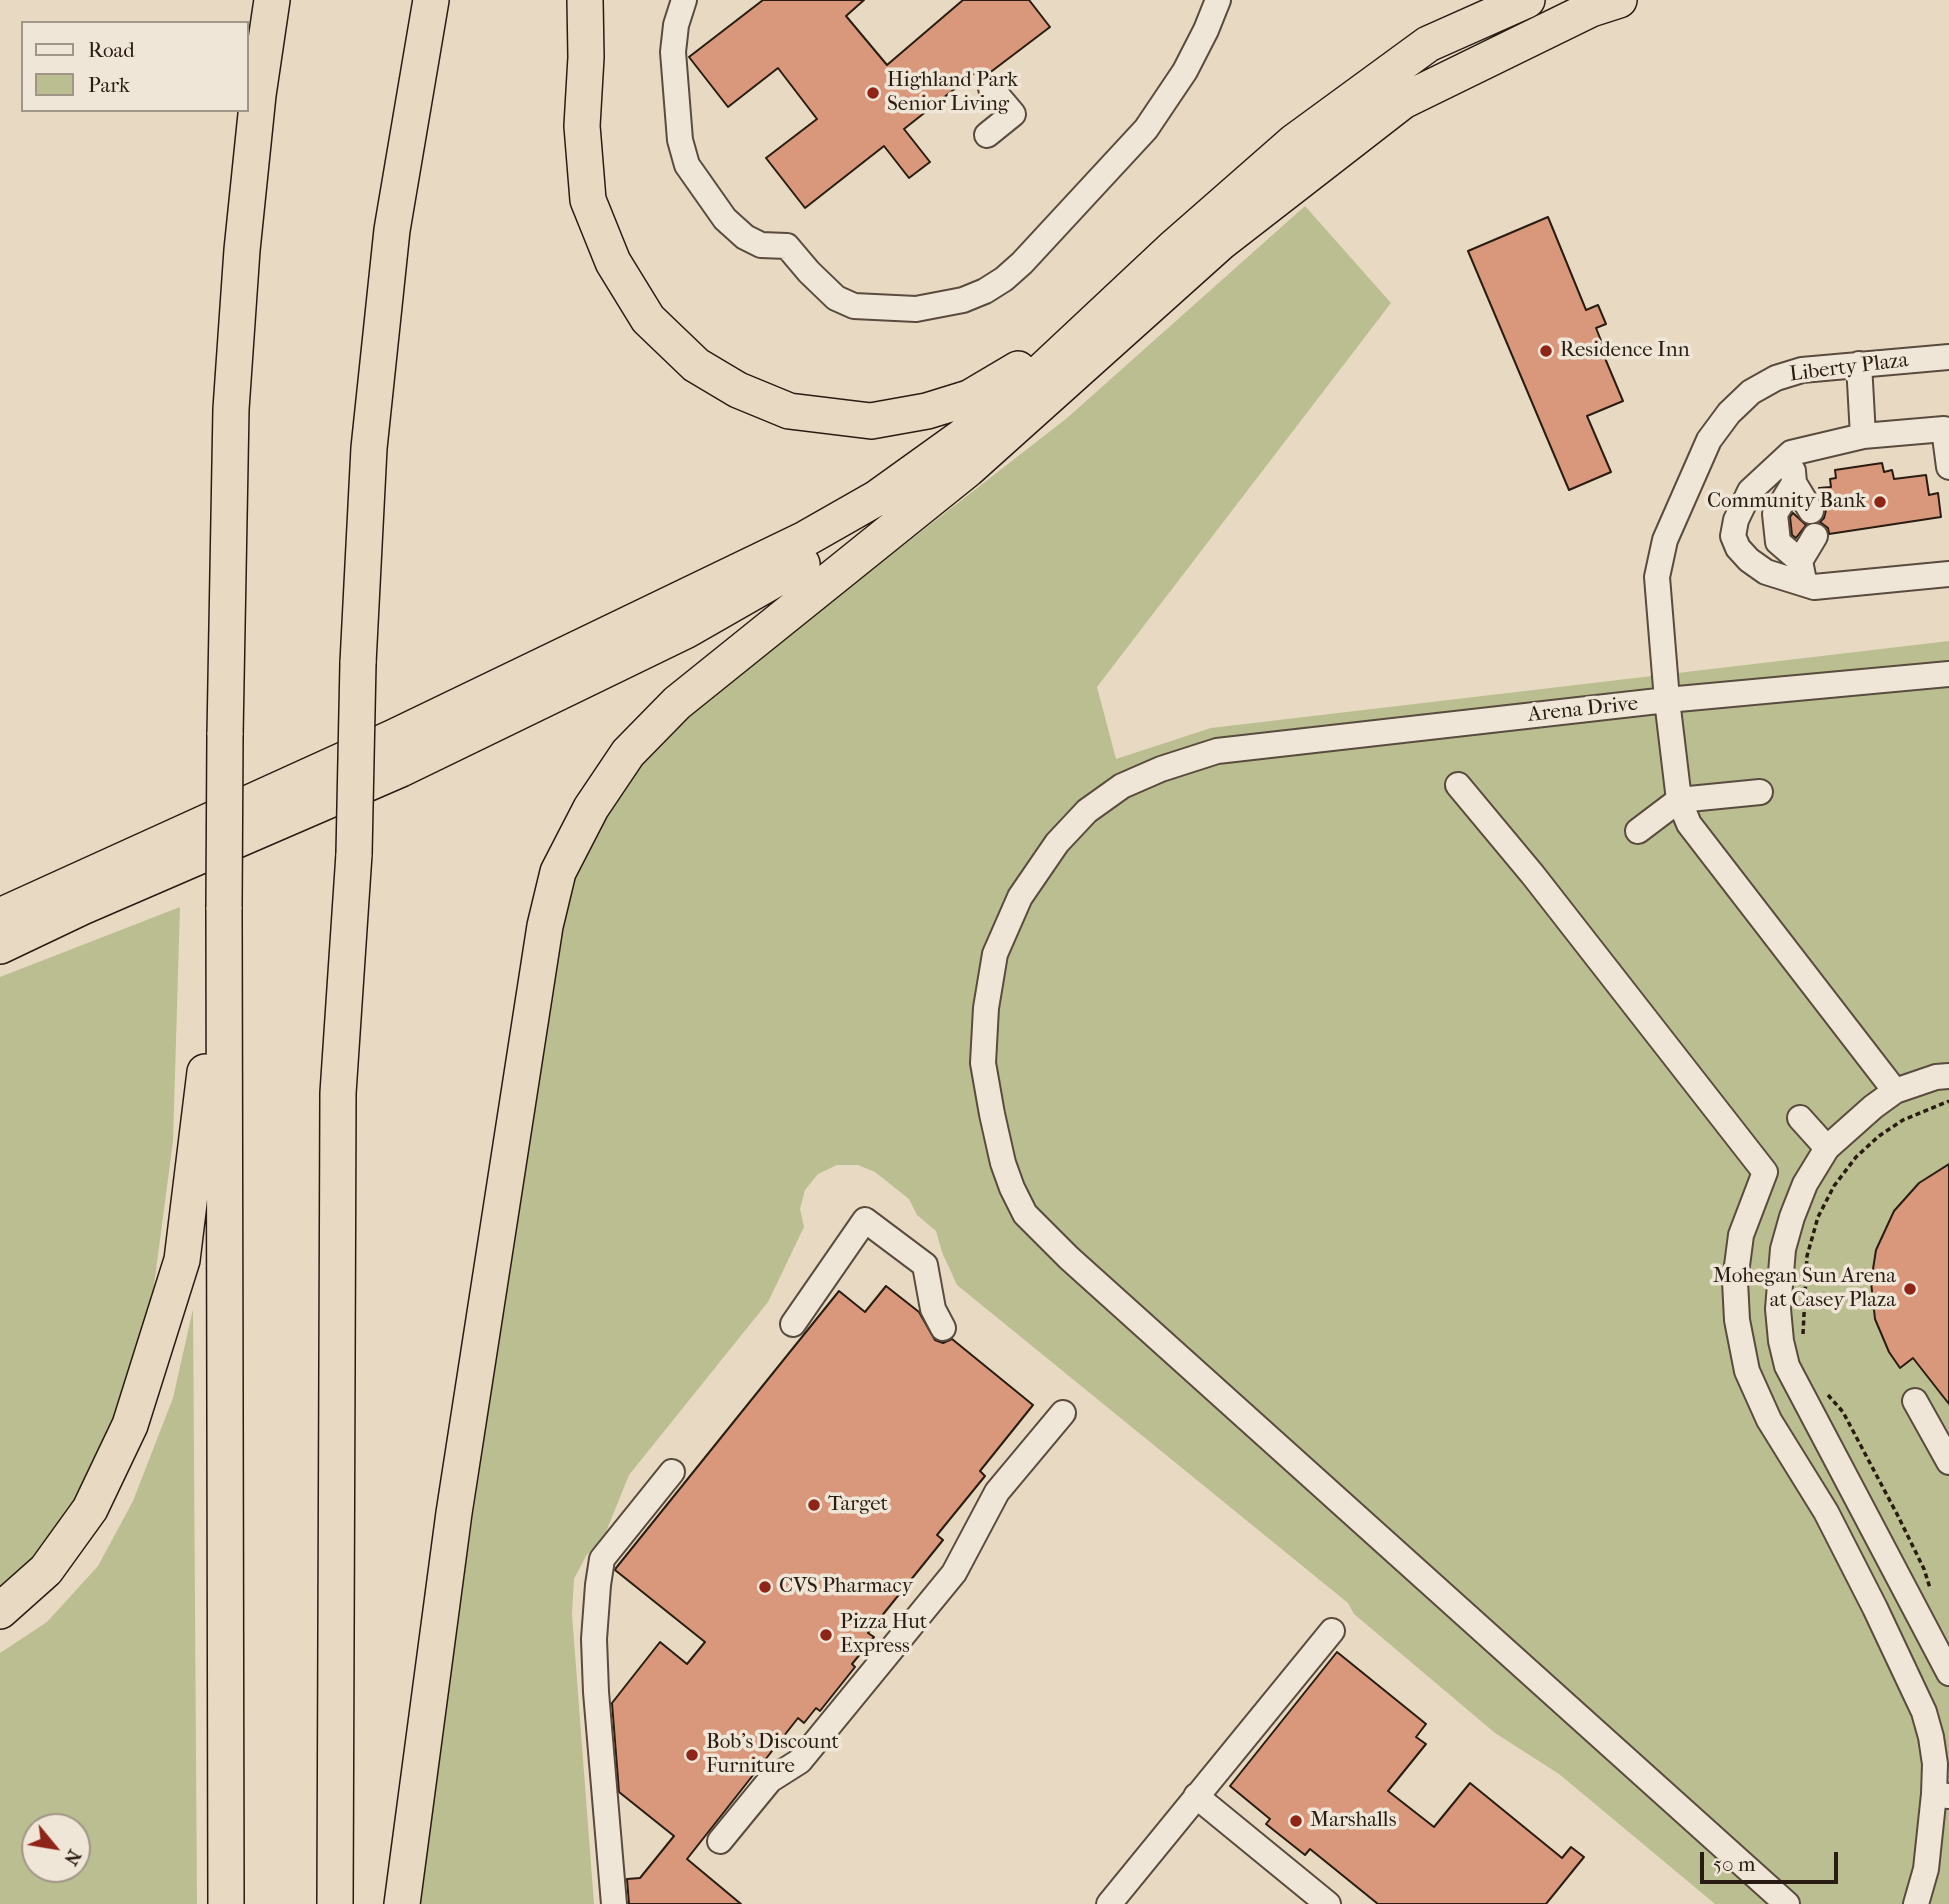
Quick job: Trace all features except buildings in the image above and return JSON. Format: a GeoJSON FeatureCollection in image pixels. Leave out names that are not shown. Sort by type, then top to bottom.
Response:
{"type":"FeatureCollection","features":[{"type":"Feature","properties":{"kind":"highway"},"geometry":{"type":"LineString","coordinates":[[226,1904],[224,913],[231,409],[242,250],[258,96],[272,0]]}},
{"type":"Feature","properties":{"kind":"highway"},"geometry":{"type":"LineString","coordinates":[[335,1904],[338,1093],[354,854],[358,663],[369,448],[391,244],[431,0]]}},
{"type":"Feature","properties":{"kind":"highway"},"geometry":{"type":"LineString","coordinates":[[585,0],[586,57],[582,126],[588,200],[613,262],[648,319],[696,365],[751,395],[789,411],[871,421],[927,411],[969,398],[1012,374],[1182,259],[1220,243],[1403,102],[1591,9],[1619,0]]}},
{"type":"Feature","properties":{"kind":"highway"},"geometry":{"type":"LineString","coordinates":[[402,1904],[454,1513],[542,940],[558,872],[591,808],[628,753],[677,703],[968,469],[1182,259],[1294,142],[1428,44],[1527,0]]}},
{"type":"Feature","properties":{"kind":"highway"},"geometry":{"type":"LineString","coordinates":[[0,916],[392,738],[792,545],[877,498],[962,437],[1182,259]]}},
{"type":"Feature","properties":{"kind":"highway"},"geometry":{"type":"LineString","coordinates":[[0,946],[82,907],[401,769],[685,631],[871,524],[1020,411],[1182,259]]}},
{"type":"Feature","properties":{"kind":"highway"},"geometry":{"type":"LineString","coordinates":[[0,1611],[46,1570],[90,1509],[130,1425],[182,1260],[224,913]]}},
{"type":"Feature","properties":{"kind":"lane"},"geometry":{"type":"LineString","coordinates":[[684,0],[676,25],[673,52],[680,140],[687,164],[724,219],[745,237],[761,245],[787,246],[836,298],[854,306],[916,309],[963,300],[985,291],[1004,279],[1021,263],[1146,129],[1185,71],[1218,0]]}},
{"type":"Feature","properties":{"kind":"lane"},"geometry":{"type":"LineString","coordinates":[[988,135],[1013,114],[991,88]]}},
{"type":"Feature","properties":{"kind":"lane","name":"Liberty Plaza"},"geometry":{"type":"LineString","coordinates":[[1895,1091],[1689,824],[1679,800],[1667,700],[1658,600],[1659,559],[1709,440],[1729,413],[1744,399],[1776,378],[1802,370],[1949,358]]}},
{"type":"Feature","properties":{"kind":"lane"},"geometry":{"type":"LineString","coordinates":[[1859,365],[1863,436]]}},
{"type":"Feature","properties":{"kind":"lane"},"geometry":{"type":"LineString","coordinates":[[1802,573],[1766,572],[1748,560],[1738,548],[1733,536],[1736,520],[1750,491],[1791,453],[1863,436],[1944,429],[1949,467]]}},
{"type":"Feature","properties":{"kind":"lane"},"geometry":{"type":"LineString","coordinates":[[1791,453],[1794,483],[1811,511]]}},
{"type":"Feature","properties":{"kind":"lane"},"geometry":{"type":"LineString","coordinates":[[1794,483],[1775,514],[1778,542],[1814,587],[1949,574]]}},
{"type":"Feature","properties":{"kind":"lane"},"geometry":{"type":"LineString","coordinates":[[1802,573],[1815,536]]}},
{"type":"Feature","properties":{"kind":"lane","name":"Arena Drive"},"geometry":{"type":"LineString","coordinates":[[1787,1904],[1053,1242],[1026,1214],[1003,1163],[984,1063],[986,1008],[995,954],[1020,897],[1057,843],[1087,811],[1122,786],[1161,769],[1217,751],[1667,700],[1949,674]]}},
{"type":"Feature","properties":{"kind":"lane"},"geometry":{"type":"LineString","coordinates":[[1458,785],[1533,875],[1765,1172],[1741,1236],[1735,1280],[1737,1320],[1748,1371],[1769,1420],[1826,1512],[1924,1712],[1942,1795],[1916,1904]]}},
{"type":"Feature","properties":{"kind":"lane"},"geometry":{"type":"LineString","coordinates":[[1638,831],[1679,800],[1760,792]]}},
{"type":"Feature","properties":{"kind":"lane"},"geometry":{"type":"LineString","coordinates":[[1949,1076],[1936,1077],[1895,1091],[1827,1148],[1805,1184],[1783,1249],[1779,1281],[1781,1341],[1787,1366],[1949,1673]]}},
{"type":"Feature","properties":{"kind":"lane"},"geometry":{"type":"LineString","coordinates":[[1800,1118],[1827,1148]]}},
{"type":"Feature","properties":{"kind":"lane"},"geometry":{"type":"LineString","coordinates":[[793,1324],[865,1220],[925,1265],[933,1309],[943,1328]]}},
{"type":"Feature","properties":{"kind":"lane"},"geometry":{"type":"LineString","coordinates":[[1915,1401],[1949,1462]]}},
{"type":"Feature","properties":{"kind":"lane"},"geometry":{"type":"LineString","coordinates":[[720,1841],[770,1780],[800,1761],[954,1573],[997,1492],[1063,1413]]}},
{"type":"Feature","properties":{"kind":"lane"},"geometry":{"type":"LineString","coordinates":[[614,1904],[596,1692],[594,1639],[598,1585],[602,1559],[672,1472]]}},
{"type":"Feature","properties":{"kind":"lane"},"geometry":{"type":"LineString","coordinates":[[1109,1904],[1332,1631]]}},
{"type":"Feature","properties":{"kind":"lane"},"geometry":{"type":"LineString","coordinates":[[1196,1796],[1328,1904]]}},
{"type":"Feature","properties":{"kind":"path"},"geometry":{"type":"LineString","coordinates":[[1803,1340],[1807,1256],[1818,1217],[1834,1186],[1856,1157],[1879,1136],[1903,1119],[1949,1101]]}},
{"type":"Feature","properties":{"kind":"path"},"geometry":{"type":"LineString","coordinates":[[1823,1389],[1843,1412],[1898,1516],[1924,1569],[1930,1592]]}},
{"type":"Feature","properties":{"kind":"green space"},"geometry":{"type":"Polygon","coordinates":[[[1305,206],[1391,303],[1097,687],[1116,759],[1211,728],[1949,641],[1949,1904],[1715,1904],[1559,1774],[1495,1733],[1354,1614],[1348,1603],[957,1285],[936,1231],[917,1215],[909,1199],[875,1172],[858,1165],[837,1165],[818,1174],[805,1190],[800,1209],[804,1227],[768,1302],[629,1475],[606,1532],[586,1556],[574,1579],[572,1614],[594,1904],[417,1904],[559,920],[577,867],[611,802],[654,746],[696,707],[1067,418],[1305,206]]]}},
{"type":"Feature","properties":{"kind":"green space"},"geometry":{"type":"Polygon","coordinates":[[[180,907],[173,1141],[153,1293],[121,1405],[90,1479],[62,1525],[23,1572],[0,1588],[0,977],[180,907]]]}},
{"type":"Feature","properties":{"kind":"green space"},"geometry":{"type":"Polygon","coordinates":[[[193,1309],[197,1904],[0,1904],[0,1653],[47,1622],[98,1566],[133,1501],[173,1398],[193,1309]]]}},
{"type":"Feature","properties":{"kind":"place","name":"Highland Park Senior Living"},"geometry":{"type":"Point","coordinates":[873,93]}},
{"type":"Feature","properties":{"kind":"place","name":"Residence Inn"},"geometry":{"type":"Point","coordinates":[1546,351]}},
{"type":"Feature","properties":{"kind":"place","name":"Community Bank"},"geometry":{"type":"Point","coordinates":[1880,502]}},
{"type":"Feature","properties":{"kind":"place","name":"Mohegan Sun Arena at Casey Plaza"},"geometry":{"type":"Point","coordinates":[1910,1289]}},
{"type":"Feature","properties":{"kind":"place","name":"Target"},"geometry":{"type":"Point","coordinates":[814,1505]}},
{"type":"Feature","properties":{"kind":"place","name":"CVS Pharmacy"},"geometry":{"type":"Point","coordinates":[765,1587]}},
{"type":"Feature","properties":{"kind":"place","name":"Pizza Hut Express"},"geometry":{"type":"Point","coordinates":[826,1635]}},
{"type":"Feature","properties":{"kind":"place","name":"Bob's Discount Furniture"},"geometry":{"type":"Point","coordinates":[692,1755]}},
{"type":"Feature","properties":{"kind":"place","name":"Marshalls"},"geometry":{"type":"Point","coordinates":[1296,1821]}}]}
